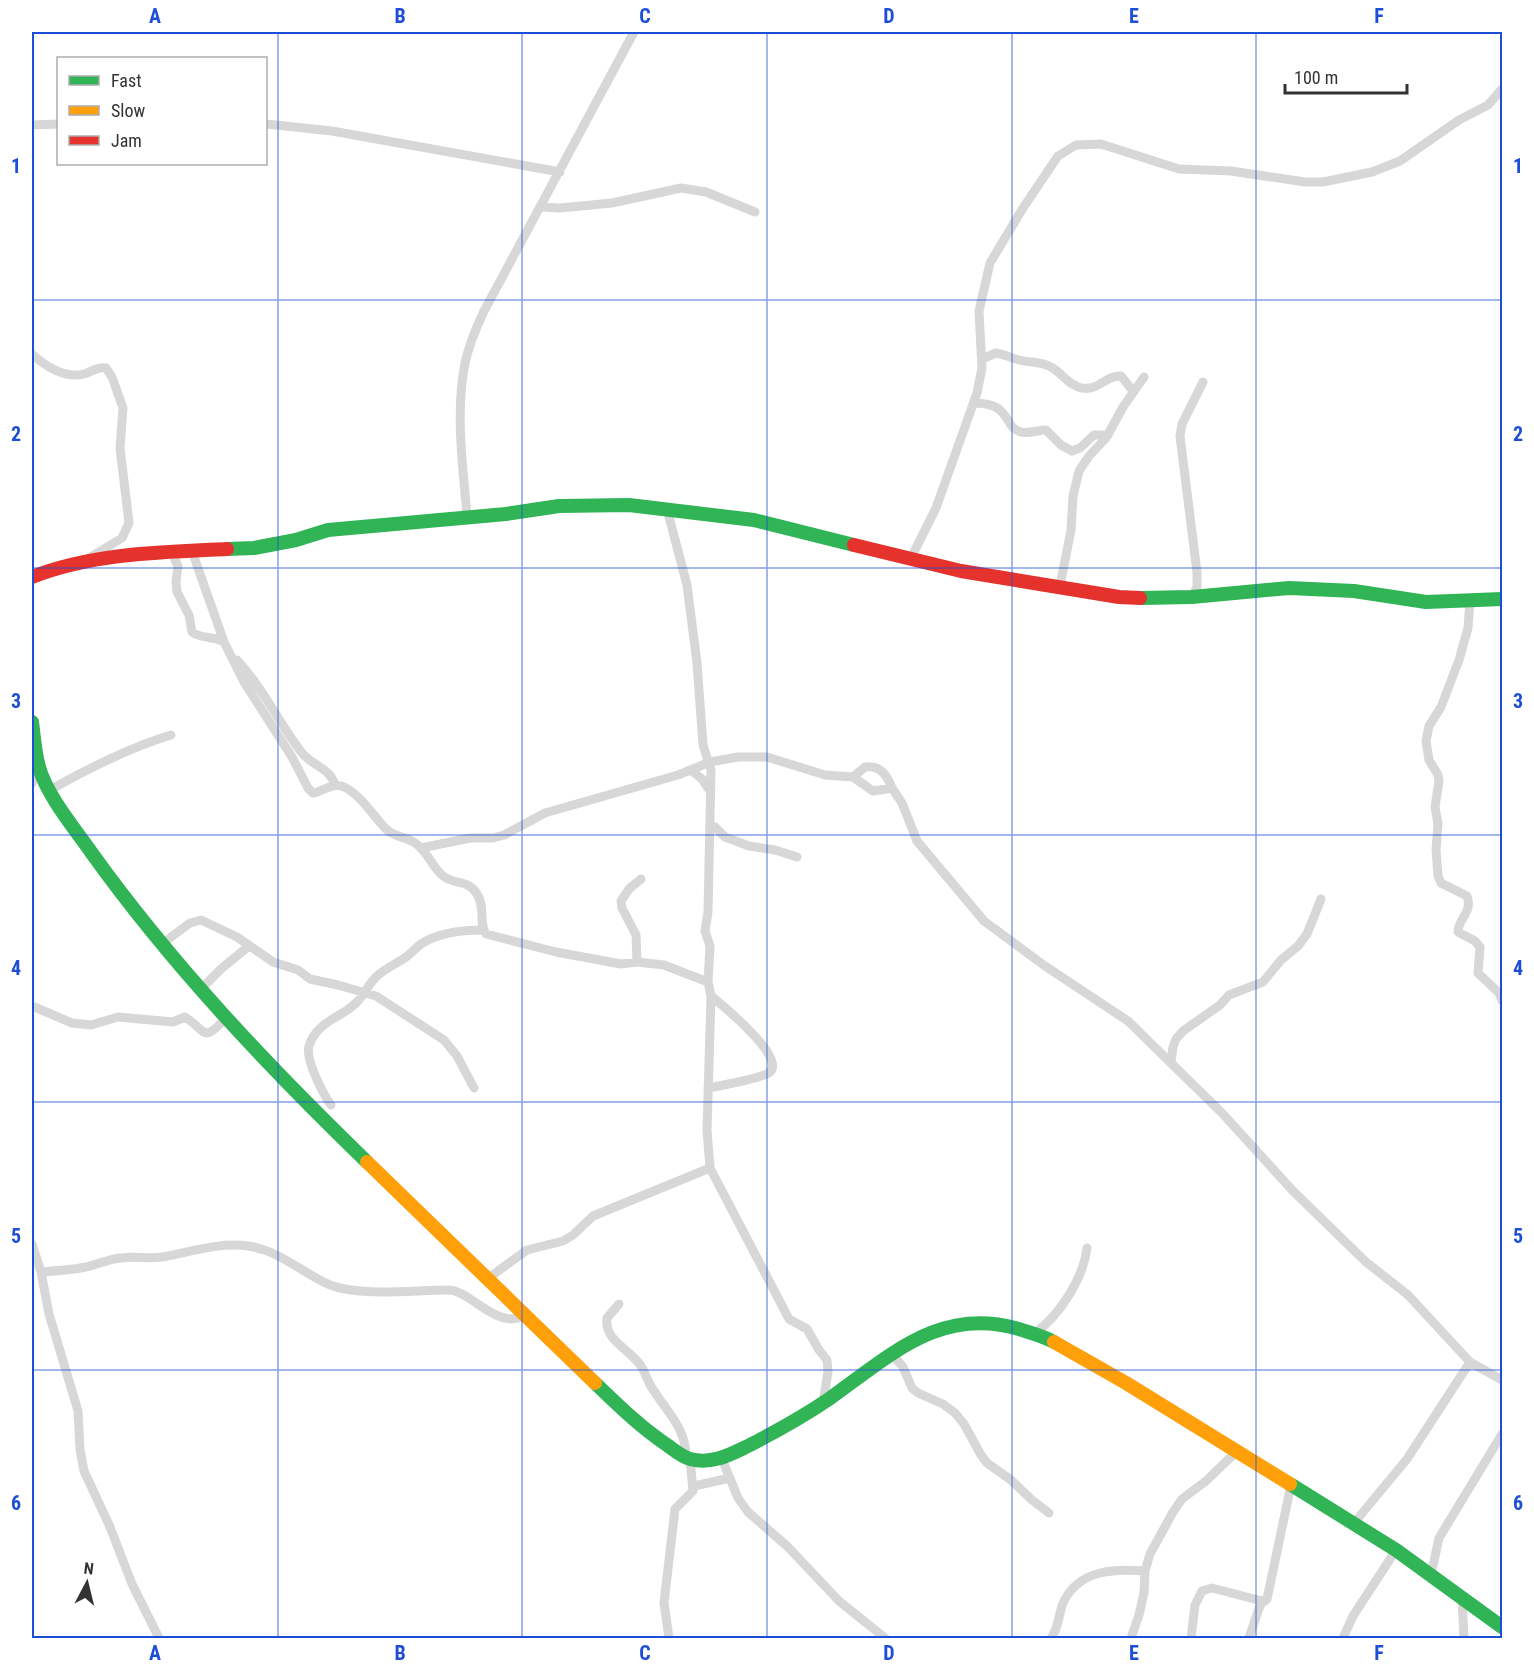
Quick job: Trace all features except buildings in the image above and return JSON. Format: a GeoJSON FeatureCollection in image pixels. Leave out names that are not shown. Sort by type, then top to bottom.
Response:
{"type":"FeatureCollection","features":[{"type":"Feature","properties":{"kind":"street"},"geometry":{"type":"LineString","coordinates":[[467,516],[461,391],[465,363],[473,334],[634,32]]}},
{"type":"Feature","properties":{"kind":"street"},"geometry":{"type":"LineString","coordinates":[[911,558],[936,508],[974,403],[982,368],[979,311],[990,263],[1058,156],[1076,145],[1101,144],[1179,169],[1231,171],[1323,182],[1372,172],[1400,161],[1459,120],[1488,105],[1503,89]]}},
{"type":"Feature","properties":{"kind":"street"},"geometry":{"type":"LineString","coordinates":[[32,125],[57,124]]}},
{"type":"Feature","properties":{"kind":"street"},"geometry":{"type":"LineString","coordinates":[[267,124],[332,131],[560,172]]}},
{"type":"Feature","properties":{"kind":"street"},"geometry":{"type":"LineString","coordinates":[[542,207],[560,208],[612,203],[681,188],[706,192],[754,212]]}},
{"type":"Feature","properties":{"kind":"street"},"geometry":{"type":"LineString","coordinates":[[982,359],[996,353],[1018,360],[1046,364],[1054,368],[1071,384],[1081,388],[1096,387],[1111,377],[1121,376],[1133,391]]}},
{"type":"Feature","properties":{"kind":"street"},"geometry":{"type":"LineString","coordinates":[[32,354],[65,374],[81,375],[97,368],[106,368],[112,377],[123,408],[120,448],[129,523],[122,538],[84,561]]}},
{"type":"Feature","properties":{"kind":"street"},"geometry":{"type":"LineString","coordinates":[[1060,586],[1077,478],[1084,462],[1108,435],[1133,391],[1144,377]]}},
{"type":"Feature","properties":{"kind":"street"},"geometry":{"type":"LineString","coordinates":[[1192,597],[1197,586],[1197,572],[1180,436],[1182,424],[1203,382]]}},
{"type":"Feature","properties":{"kind":"street"},"geometry":{"type":"LineString","coordinates":[[974,403],[993,404],[1002,411],[1016,429],[1026,433],[1046,430],[1061,445],[1072,451],[1080,448],[1094,435],[1108,435]]}},
{"type":"Feature","properties":{"kind":"street"},"geometry":{"type":"LineString","coordinates":[[32,577],[60,566],[84,561],[171,552],[254,548],[296,540],[328,530],[429,522],[569,506],[629,505],[773,523],[984,576],[1136,598],[1192,597],[1288,588],[1353,591],[1413,602],[1441,603],[1503,599]]}},
{"type":"Feature","properties":{"kind":"street"},"geometry":{"type":"LineString","coordinates":[[667,509],[687,585],[697,663],[703,746],[710,762],[708,912],[705,926],[710,950],[708,982],[711,996],[707,1146],[710,1168],[789,1319],[807,1329],[827,1360],[828,1372],[823,1403]]}},
{"type":"Feature","properties":{"kind":"street"},"geometry":{"type":"LineString","coordinates":[[192,551],[224,642],[244,682],[292,757],[308,788],[313,793],[335,785],[346,788],[391,833],[421,848],[444,877],[465,883],[476,893],[483,912],[483,930]]}},
{"type":"Feature","properties":{"kind":"street"},"geometry":{"type":"LineString","coordinates":[[171,552],[178,566],[177,592],[189,615],[192,632],[224,642]]}},
{"type":"Feature","properties":{"kind":"street"},"geometry":{"type":"LineString","coordinates":[[1470,600],[1465,642],[1446,696],[1429,726],[1426,741],[1427,751],[1439,781],[1435,807],[1438,824],[1436,850],[1438,876],[1441,884],[1467,896],[1468,911],[1457,930],[1477,943],[1480,950],[1478,973],[1499,993],[1503,1001]]}},
{"type":"Feature","properties":{"kind":"street"},"geometry":{"type":"LineString","coordinates":[[231,654],[265,696],[302,753],[332,776],[335,785]]}},
{"type":"Feature","properties":{"kind":"street"},"geometry":{"type":"LineString","coordinates":[[32,722],[39,768],[50,790],[85,845],[122,895],[226,1018],[312,1109],[644,1430],[688,1458],[707,1461],[722,1458],[776,1432],[921,1337],[956,1324],[990,1322],[1008,1325],[1047,1338],[1126,1383],[1396,1550],[1503,1627]]}},
{"type":"Feature","properties":{"kind":"street"},"geometry":{"type":"LineString","coordinates":[[50,790],[105,760],[171,735]]}},
{"type":"Feature","properties":{"kind":"street"},"geometry":{"type":"LineString","coordinates":[[421,848],[470,838],[493,838],[504,835],[545,813],[692,771],[710,762],[738,757],[767,757],[825,775],[853,777],[873,790],[892,788]]}},
{"type":"Feature","properties":{"kind":"street"},"geometry":{"type":"LineString","coordinates":[[853,777],[866,767],[876,768],[886,775],[902,803],[917,841],[984,921],[1045,966],[1128,1022],[1172,1062],[1230,1121],[1293,1191],[1366,1262],[1407,1295],[1470,1362],[1503,1380]]}},
{"type":"Feature","properties":{"kind":"street"},"geometry":{"type":"LineString","coordinates":[[32,782],[39,768]]}},
{"type":"Feature","properties":{"kind":"street"},"geometry":{"type":"LineString","coordinates":[[692,771],[710,790]]}},
{"type":"Feature","properties":{"kind":"street"},"geometry":{"type":"LineString","coordinates":[[710,826],[715,827],[725,837],[749,846],[775,850],[796,857]]}},
{"type":"Feature","properties":{"kind":"street"},"geometry":{"type":"LineString","coordinates":[[636,962],[636,935],[621,902],[629,889],[641,879]]}},
{"type":"Feature","properties":{"kind":"street"},"geometry":{"type":"LineString","coordinates":[[1172,1062],[1173,1047],[1183,1031],[1220,1005],[1229,995],[1263,982],[1281,960],[1298,946],[1306,934],[1321,898]]}},
{"type":"Feature","properties":{"kind":"street"},"geometry":{"type":"LineString","coordinates":[[163,943],[190,923],[201,920],[237,937],[273,962],[298,970],[310,979],[376,996],[444,1040],[457,1056],[474,1088]]}},
{"type":"Feature","properties":{"kind":"street"},"geometry":{"type":"LineString","coordinates":[[331,1105],[323,1095],[318,1083],[309,1047],[320,1029],[331,1018],[355,1004],[382,972],[427,941],[454,932],[483,930],[491,936],[556,952],[621,964],[636,962],[664,965],[708,982]]}},
{"type":"Feature","properties":{"kind":"street"},"geometry":{"type":"LineString","coordinates":[[202,987],[249,946]]}},
{"type":"Feature","properties":{"kind":"street"},"geometry":{"type":"LineString","coordinates":[[708,1088],[733,1084],[765,1074],[773,1067],[772,1058],[745,1025],[711,996]]}},
{"type":"Feature","properties":{"kind":"street"},"geometry":{"type":"LineString","coordinates":[[32,1006],[72,1023],[91,1025],[118,1017],[150,1018],[170,1022],[185,1017],[199,1031],[206,1033],[212,1032],[226,1018]]}},
{"type":"Feature","properties":{"kind":"street"},"geometry":{"type":"LineString","coordinates":[[487,1279],[527,1250],[563,1241],[600,1213],[710,1168]]}},
{"type":"Feature","properties":{"kind":"street"},"geometry":{"type":"LineString","coordinates":[[32,1244],[41,1272],[49,1314],[78,1411],[80,1450],[84,1471],[110,1527],[132,1584],[159,1638]]}},
{"type":"Feature","properties":{"kind":"street"},"geometry":{"type":"LineString","coordinates":[[41,1272],[86,1267],[127,1257],[154,1258],[214,1248],[247,1246],[282,1257],[318,1279],[341,1288],[399,1292],[451,1289],[484,1309],[511,1320],[525,1316]]}},
{"type":"Feature","properties":{"kind":"street"},"geometry":{"type":"LineString","coordinates":[[1034,1334],[1048,1324],[1081,1275],[1087,1248]]}},
{"type":"Feature","properties":{"kind":"street"},"geometry":{"type":"LineString","coordinates":[[32,1287],[43,1284]]}},
{"type":"Feature","properties":{"kind":"street"},"geometry":{"type":"LineString","coordinates":[[619,1304],[607,1318],[608,1331],[618,1345],[640,1366],[655,1393],[675,1419],[684,1440],[694,1486],[691,1494],[678,1503],[675,1509],[664,1603],[669,1638]]}},
{"type":"Feature","properties":{"kind":"street"},"geometry":{"type":"LineString","coordinates":[[892,1354],[903,1367],[912,1389],[943,1404],[955,1413],[987,1463],[1011,1480],[1049,1513]]}},
{"type":"Feature","properties":{"kind":"street"},"geometry":{"type":"LineString","coordinates":[[1354,1523],[1407,1459],[1470,1362]]}},
{"type":"Feature","properties":{"kind":"street"},"geometry":{"type":"LineString","coordinates":[[1431,1575],[1439,1538],[1503,1434]]}},
{"type":"Feature","properties":{"kind":"street"},"geometry":{"type":"LineString","coordinates":[[1131,1638],[1144,1593],[1145,1571],[1150,1554],[1173,1512],[1182,1499],[1206,1481],[1236,1452]]}},
{"type":"Feature","properties":{"kind":"street"},"geometry":{"type":"LineString","coordinates":[[722,1458],[738,1498],[748,1512],[788,1547],[839,1601],[885,1638]]}},
{"type":"Feature","properties":{"kind":"street"},"geometry":{"type":"LineString","coordinates":[[694,1486],[730,1478]]}},
{"type":"Feature","properties":{"kind":"street"},"geometry":{"type":"LineString","coordinates":[[1249,1638],[1263,1601],[1269,1596],[1291,1485]]}},
{"type":"Feature","properties":{"kind":"street"},"geometry":{"type":"LineString","coordinates":[[1343,1638],[1353,1616],[1396,1550]]}},
{"type":"Feature","properties":{"kind":"street"},"geometry":{"type":"LineString","coordinates":[[1051,1638],[1057,1628],[1065,1599],[1079,1582],[1097,1573],[1116,1570],[1145,1571]]}},
{"type":"Feature","properties":{"kind":"street"},"geometry":{"type":"LineString","coordinates":[[1191,1638],[1195,1605],[1202,1591],[1212,1588],[1263,1601]]}},
{"type":"Feature","properties":{"kind":"street"},"geometry":{"type":"LineString","coordinates":[[1462,1598],[1464,1638]]}},
{"type":"Feature","properties":{"kind":"traffic: fast"},"geometry":{"type":"LineString","coordinates":[[227,549],[254,548],[296,540],[328,530],[506,514],[559,506],[629,505],[754,520],[854,545]]}},
{"type":"Feature","properties":{"kind":"traffic: fast"},"geometry":{"type":"LineString","coordinates":[[1140,598],[1192,597],[1289,588],[1354,591],[1426,602],[1502,599]]}},
{"type":"Feature","properties":{"kind":"traffic: fast"},"geometry":{"type":"LineString","coordinates":[[32,722],[38,762],[54,800],[122,894],[154,935],[222,1013],[367,1162]]}},
{"type":"Feature","properties":{"kind":"traffic: fast"},"geometry":{"type":"LineString","coordinates":[[595,1383],[638,1423],[678,1453],[690,1459],[706,1461],[729,1455],[780,1429],[829,1399],[897,1351],[919,1338],[943,1329],[969,1324],[996,1324],[1029,1332],[1054,1342]]}},
{"type":"Feature","properties":{"kind":"traffic: fast"},"geometry":{"type":"LineString","coordinates":[[1290,1484],[1396,1550],[1502,1627]]}},
{"type":"Feature","properties":{"kind":"traffic: slow"},"geometry":{"type":"LineString","coordinates":[[367,1162],[595,1383]]}},
{"type":"Feature","properties":{"kind":"traffic: slow"},"geometry":{"type":"LineString","coordinates":[[1054,1342],[1126,1383],[1290,1484]]}},
{"type":"Feature","properties":{"kind":"traffic: jam"},"geometry":{"type":"LineString","coordinates":[[854,545],[961,571],[1119,597],[1140,598]]}},
{"type":"Feature","properties":{"kind":"traffic: jam"},"geometry":{"type":"LineString","coordinates":[[32,577],[103,558],[227,549]]}}]}
